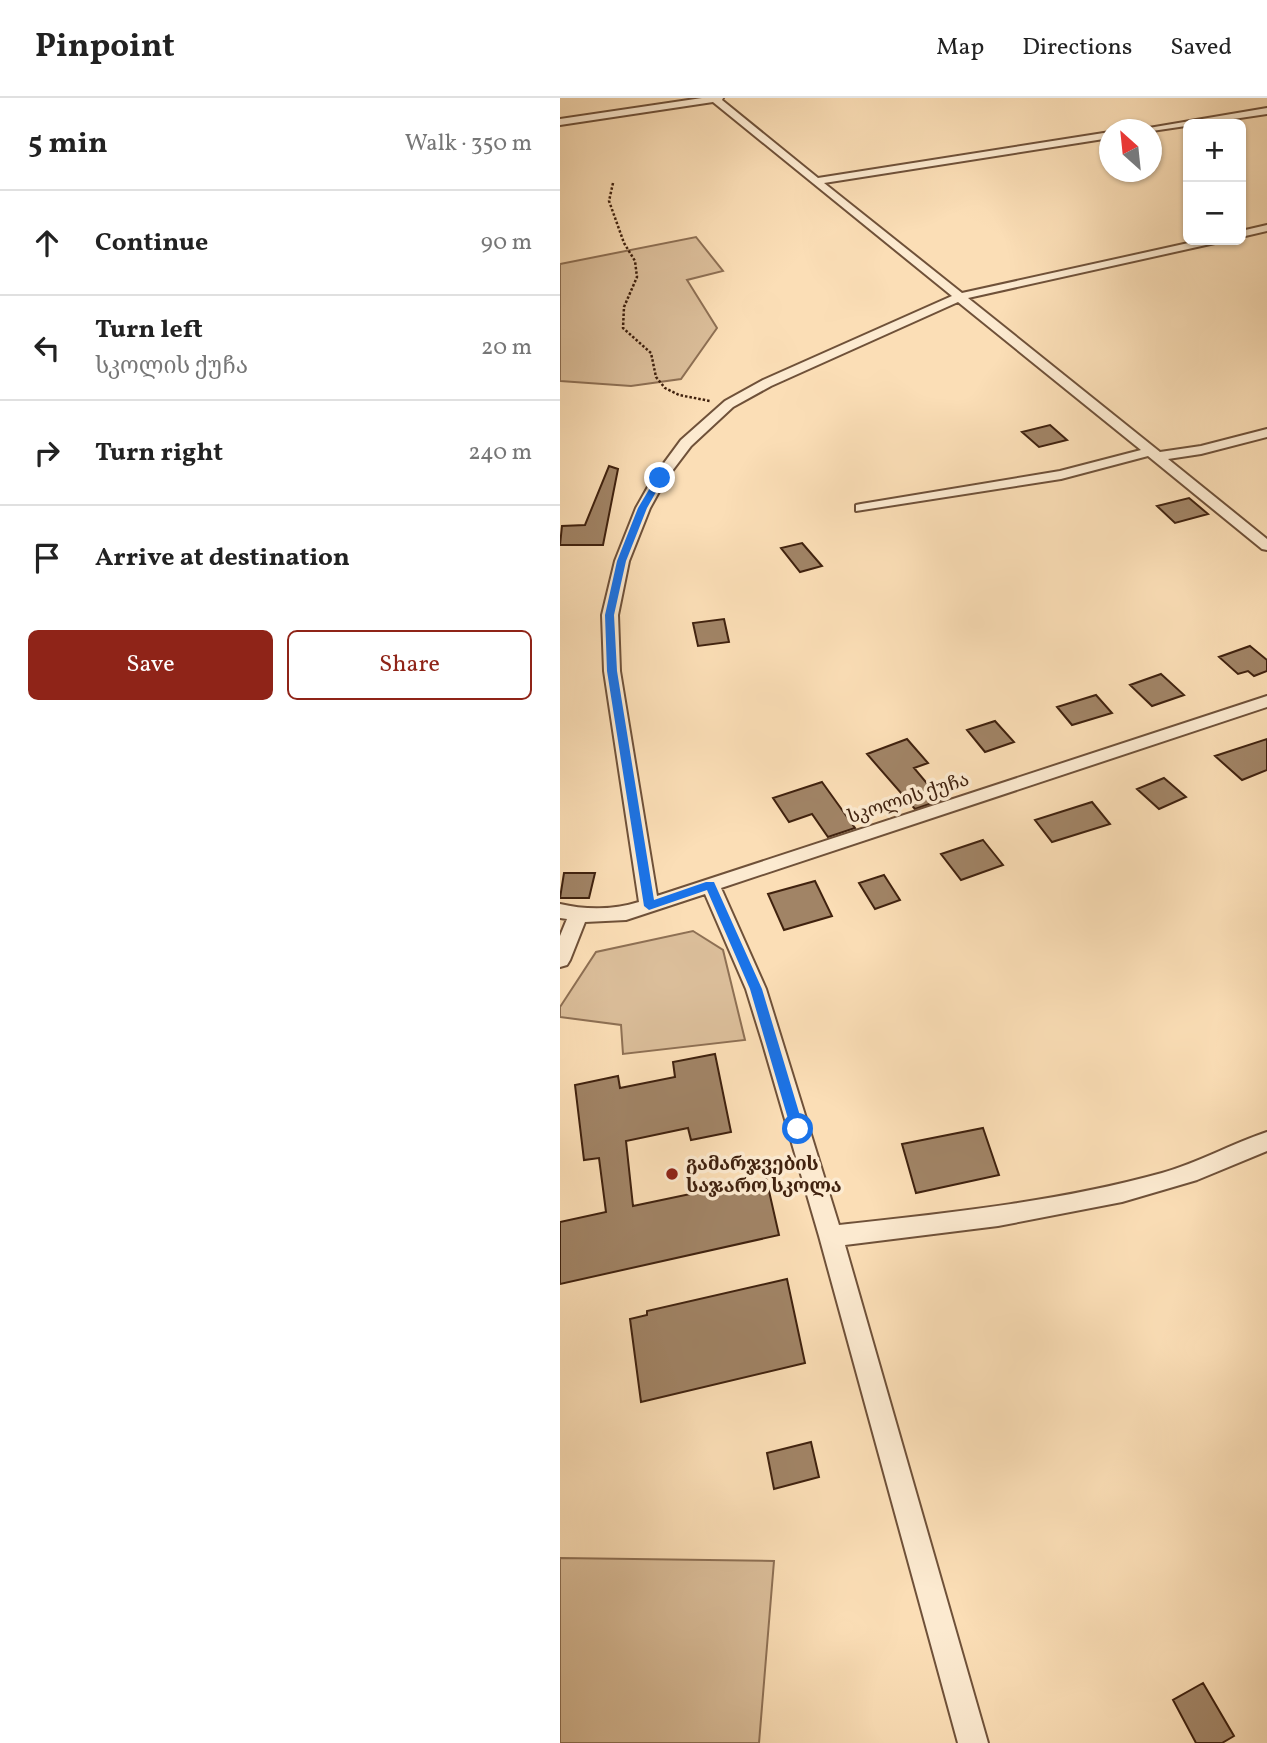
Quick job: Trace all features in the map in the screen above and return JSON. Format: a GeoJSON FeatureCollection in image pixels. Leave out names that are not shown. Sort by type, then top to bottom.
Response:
{"type":"FeatureCollection","features":[{"type":"Feature","properties":{"kind":"street"},"geometry":{"type":"LineString","coordinates":[[560,122],[717,98],[815,181],[1267,546]]}},
{"type":"Feature","properties":{"kind":"street"},"geometry":{"type":"LineString","coordinates":[[1162,127],[1267,111]]}},
{"type":"Feature","properties":{"kind":"street"},"geometry":{"type":"LineString","coordinates":[[815,181],[1099,137]]}},
{"type":"Feature","properties":{"kind":"street"},"geometry":{"type":"LineString","coordinates":[[1246,233],[1267,228]]}},
{"type":"Feature","properties":{"kind":"street"},"geometry":{"type":"LineString","coordinates":[[649,906],[612,671],[610,615],[622,561],[643,508],[660,478],[686,443],[729,404],[767,383],[959,297],[1193,245]]}},
{"type":"Feature","properties":{"kind":"street"},"geometry":{"type":"LineString","coordinates":[[861,508],[1061,475],[1152,455],[1200,450],[1267,433]]}},
{"type":"Feature","properties":{"kind":"street","name":"სკოლის ქუჩა"},"geometry":{"type":"LineString","coordinates":[[569,913],[626,913],[1267,701]]}},
{"type":"Feature","properties":{"kind":"street"},"geometry":{"type":"LineString","coordinates":[[710,885],[756,989],[831,1236],[972,1743]]}},
{"type":"Feature","properties":{"kind":"street"},"geometry":{"type":"LineString","coordinates":[[560,960],[569,913]]}},
{"type":"Feature","properties":{"kind":"street"},"geometry":{"type":"LineString","coordinates":[[831,1236],[941,1225],[1077,1201],[1164,1181],[1267,1141]]}},
{"type":"Feature","properties":{"kind":"path"},"geometry":{"type":"LineString","coordinates":[[613,183],[609,201],[624,243],[635,261],[637,277],[624,307],[623,328],[649,350],[660,385],[676,394],[729,404]]}},
{"type":"Feature","properties":{"kind":"shaded area"},"geometry":{"type":"Polygon","coordinates":[[[696,237],[723,271],[687,280],[717,328],[681,379],[631,386],[560,381],[560,264],[696,237]]]}},
{"type":"Feature","properties":{"kind":"shaded area"},"geometry":{"type":"Polygon","coordinates":[[[693,931],[723,950],[745,1040],[623,1054],[621,1025],[560,1017],[560,1007],[596,952],[693,931]]]}},
{"type":"Feature","properties":{"kind":"shaded area"},"geometry":{"type":"Polygon","coordinates":[[[560,1558],[774,1561],[759,1743],[560,1743],[560,1558]]]}},
{"type":"Feature","properties":{"kind":"building"},"geometry":{"type":"Polygon","coordinates":[[[1050,425],[1067,440],[1039,447],[1022,432],[1050,425]]]}},
{"type":"Feature","properties":{"kind":"building"},"geometry":{"type":"Polygon","coordinates":[[[609,466],[618,469],[603,545],[560,545],[562,526],[585,525],[609,466]]]}},
{"type":"Feature","properties":{"kind":"building"},"geometry":{"type":"Polygon","coordinates":[[[1189,498],[1208,514],[1175,523],[1157,506],[1189,498]]]}},
{"type":"Feature","properties":{"kind":"building"},"geometry":{"type":"Polygon","coordinates":[[[802,543],[822,566],[800,572],[781,548],[802,543]]]}},
{"type":"Feature","properties":{"kind":"building"},"geometry":{"type":"Polygon","coordinates":[[[724,619],[729,642],[698,646],[693,623],[724,619]]]}},
{"type":"Feature","properties":{"kind":"building"},"geometry":{"type":"Polygon","coordinates":[[[1250,646],[1267,660],[1267,671],[1254,676],[1248,671],[1238,674],[1219,657],[1250,646]]]}},
{"type":"Feature","properties":{"kind":"building"},"geometry":{"type":"Polygon","coordinates":[[[1161,674],[1184,695],[1152,706],[1130,685],[1161,674]]]}},
{"type":"Feature","properties":{"kind":"building"},"geometry":{"type":"Polygon","coordinates":[[[1096,695],[1112,713],[1072,725],[1057,707],[1096,695]]]}},
{"type":"Feature","properties":{"kind":"building"},"geometry":{"type":"Polygon","coordinates":[[[995,721],[1014,742],[985,752],[967,730],[995,721]]]}},
{"type":"Feature","properties":{"kind":"building"},"geometry":{"type":"Polygon","coordinates":[[[907,739],[928,763],[914,768],[941,800],[915,809],[867,754],[907,739]]]}},
{"type":"Feature","properties":{"kind":"building"},"geometry":{"type":"Polygon","coordinates":[[[1267,739],[1267,770],[1242,780],[1215,756],[1267,739]]]}},
{"type":"Feature","properties":{"kind":"building"},"geometry":{"type":"Polygon","coordinates":[[[1164,778],[1186,797],[1159,809],[1137,789],[1164,778]]]}},
{"type":"Feature","properties":{"kind":"building"},"geometry":{"type":"Polygon","coordinates":[[[822,782],[855,828],[828,837],[812,814],[789,822],[773,798],[822,782]]]}},
{"type":"Feature","properties":{"kind":"building"},"geometry":{"type":"Polygon","coordinates":[[[1092,802],[1110,824],[1052,842],[1035,820],[1092,802]]]}},
{"type":"Feature","properties":{"kind":"building"},"geometry":{"type":"Polygon","coordinates":[[[983,840],[1003,865],[961,880],[941,854],[983,840]]]}},
{"type":"Feature","properties":{"kind":"building"},"geometry":{"type":"Polygon","coordinates":[[[564,873],[595,873],[589,898],[560,898],[564,873]]]}},
{"type":"Feature","properties":{"kind":"building"},"geometry":{"type":"Polygon","coordinates":[[[884,875],[900,900],[875,909],[859,883],[884,875]]]}},
{"type":"Feature","properties":{"kind":"building"},"geometry":{"type":"Polygon","coordinates":[[[815,881],[832,916],[784,930],[768,894],[815,881]]]}},
{"type":"Feature","properties":{"kind":"building"},"geometry":{"type":"Polygon","coordinates":[[[715,1054],[731,1132],[691,1140],[688,1128],[626,1141],[633,1206],[766,1178],[779,1235],[560,1284],[560,1222],[606,1212],[599,1158],[584,1160],[575,1085],[618,1076],[620,1088],[675,1077],[673,1062],[715,1054]]]}},
{"type":"Feature","properties":{"kind":"building"},"geometry":{"type":"Polygon","coordinates":[[[983,1128],[999,1175],[916,1193],[902,1144],[983,1128]]]}},
{"type":"Feature","properties":{"kind":"building"},"geometry":{"type":"Polygon","coordinates":[[[787,1279],[805,1363],[641,1402],[630,1319],[647,1315],[647,1311],[787,1279]]]}},
{"type":"Feature","properties":{"kind":"building"},"geometry":{"type":"Polygon","coordinates":[[[811,1442],[819,1477],[774,1489],[767,1453],[811,1442]]]}},
{"type":"Feature","properties":{"kind":"building"},"geometry":{"type":"Polygon","coordinates":[[[1203,1683],[1234,1736],[1222,1743],[1196,1743],[1173,1700],[1203,1683]]]}},
{"type":"Feature","properties":{"kind":"place","name":"გამარჯვების საჯარო სკოლა"},"geometry":{"type":"Point","coordinates":[672,1174]}},
{"type":"Feature","properties":{"kind":"route"},"geometry":{"type":"LineString","coordinates":[[660,478],[643,508],[622,561],[610,615],[612,671],[649,906],[710,885],[756,989],[798,1129]]}}]}
